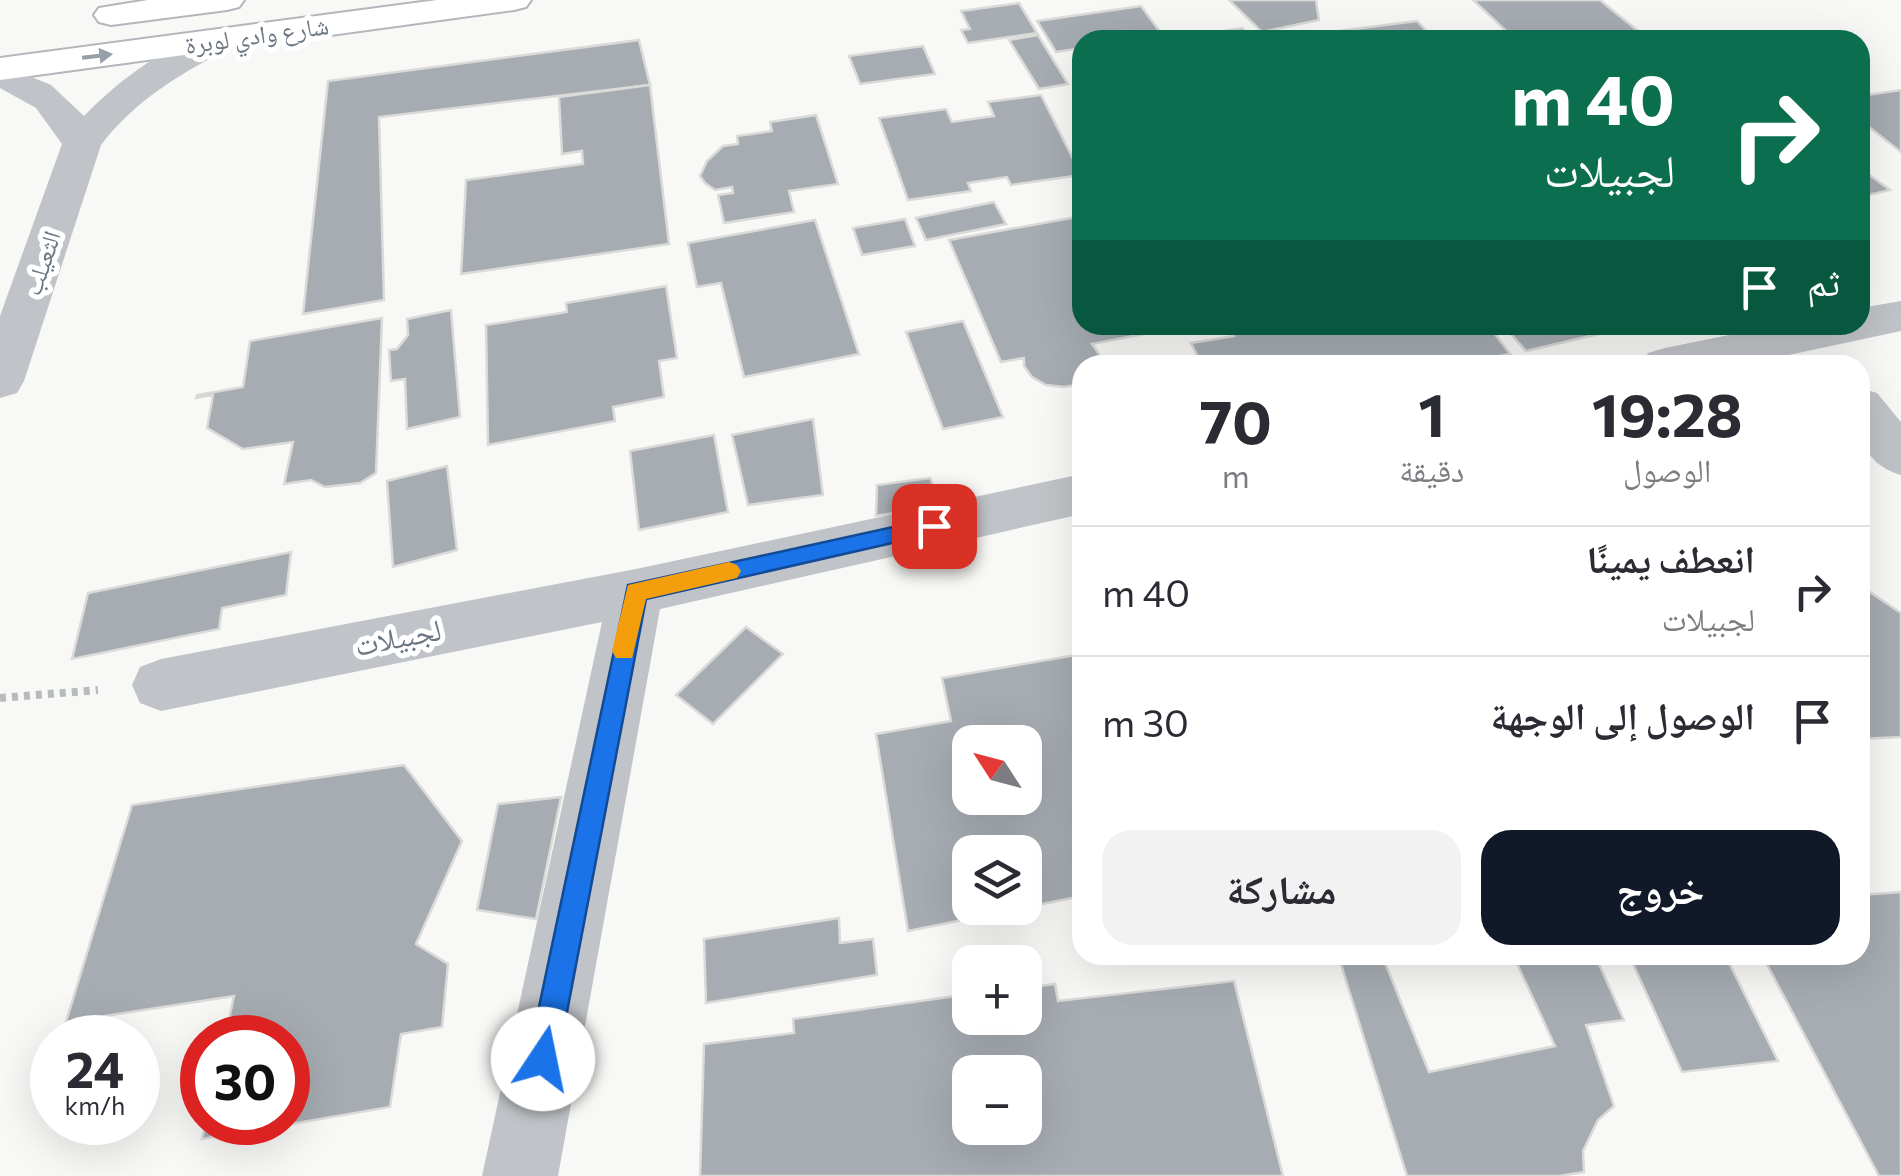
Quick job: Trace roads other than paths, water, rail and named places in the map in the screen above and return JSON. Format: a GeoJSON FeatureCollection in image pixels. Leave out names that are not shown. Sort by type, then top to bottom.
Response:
{"type":"FeatureCollection","features":[{"type":"Feature","properties":{"kind":"street","name":"شارع وادي لوبرة"},"geometry":{"type":"LineString","coordinates":[[76,20],[227,0]]}},
{"type":"Feature","properties":{"kind":"street","name":"شارع وادي لوبرة"},"geometry":{"type":"LineString","coordinates":[[0,72],[514,0]]}},
{"type":"Feature","properties":{"kind":"street","name":"الثعيلب"},"geometry":{"type":"LineString","coordinates":[[0,381],[82,144],[104,113],[137,85],[177,60],[223,40]]}},
{"type":"Feature","properties":{"kind":"street"},"geometry":{"type":"LineString","coordinates":[[0,72],[49,98],[70,119],[82,144]]}},
{"type":"Feature","properties":{"kind":"street"},"geometry":{"type":"LineString","coordinates":[[1870,322],[1901,316]]}},
{"type":"Feature","properties":{"kind":"street"},"geometry":{"type":"LineString","coordinates":[[1765,355],[1815,350],[1839,335]]}},
{"type":"Feature","properties":{"kind":"street"},"geometry":{"type":"LineString","coordinates":[[1870,418],[1901,456]]}},
{"type":"Feature","properties":{"kind":"street","name":"لجبيلات"},"geometry":{"type":"LineString","coordinates":[[161,684],[636,592],[1072,496]]}},
{"type":"Feature","properties":{"kind":"street"},"geometry":{"type":"LineString","coordinates":[[520,1176],[636,592]]}}]}
